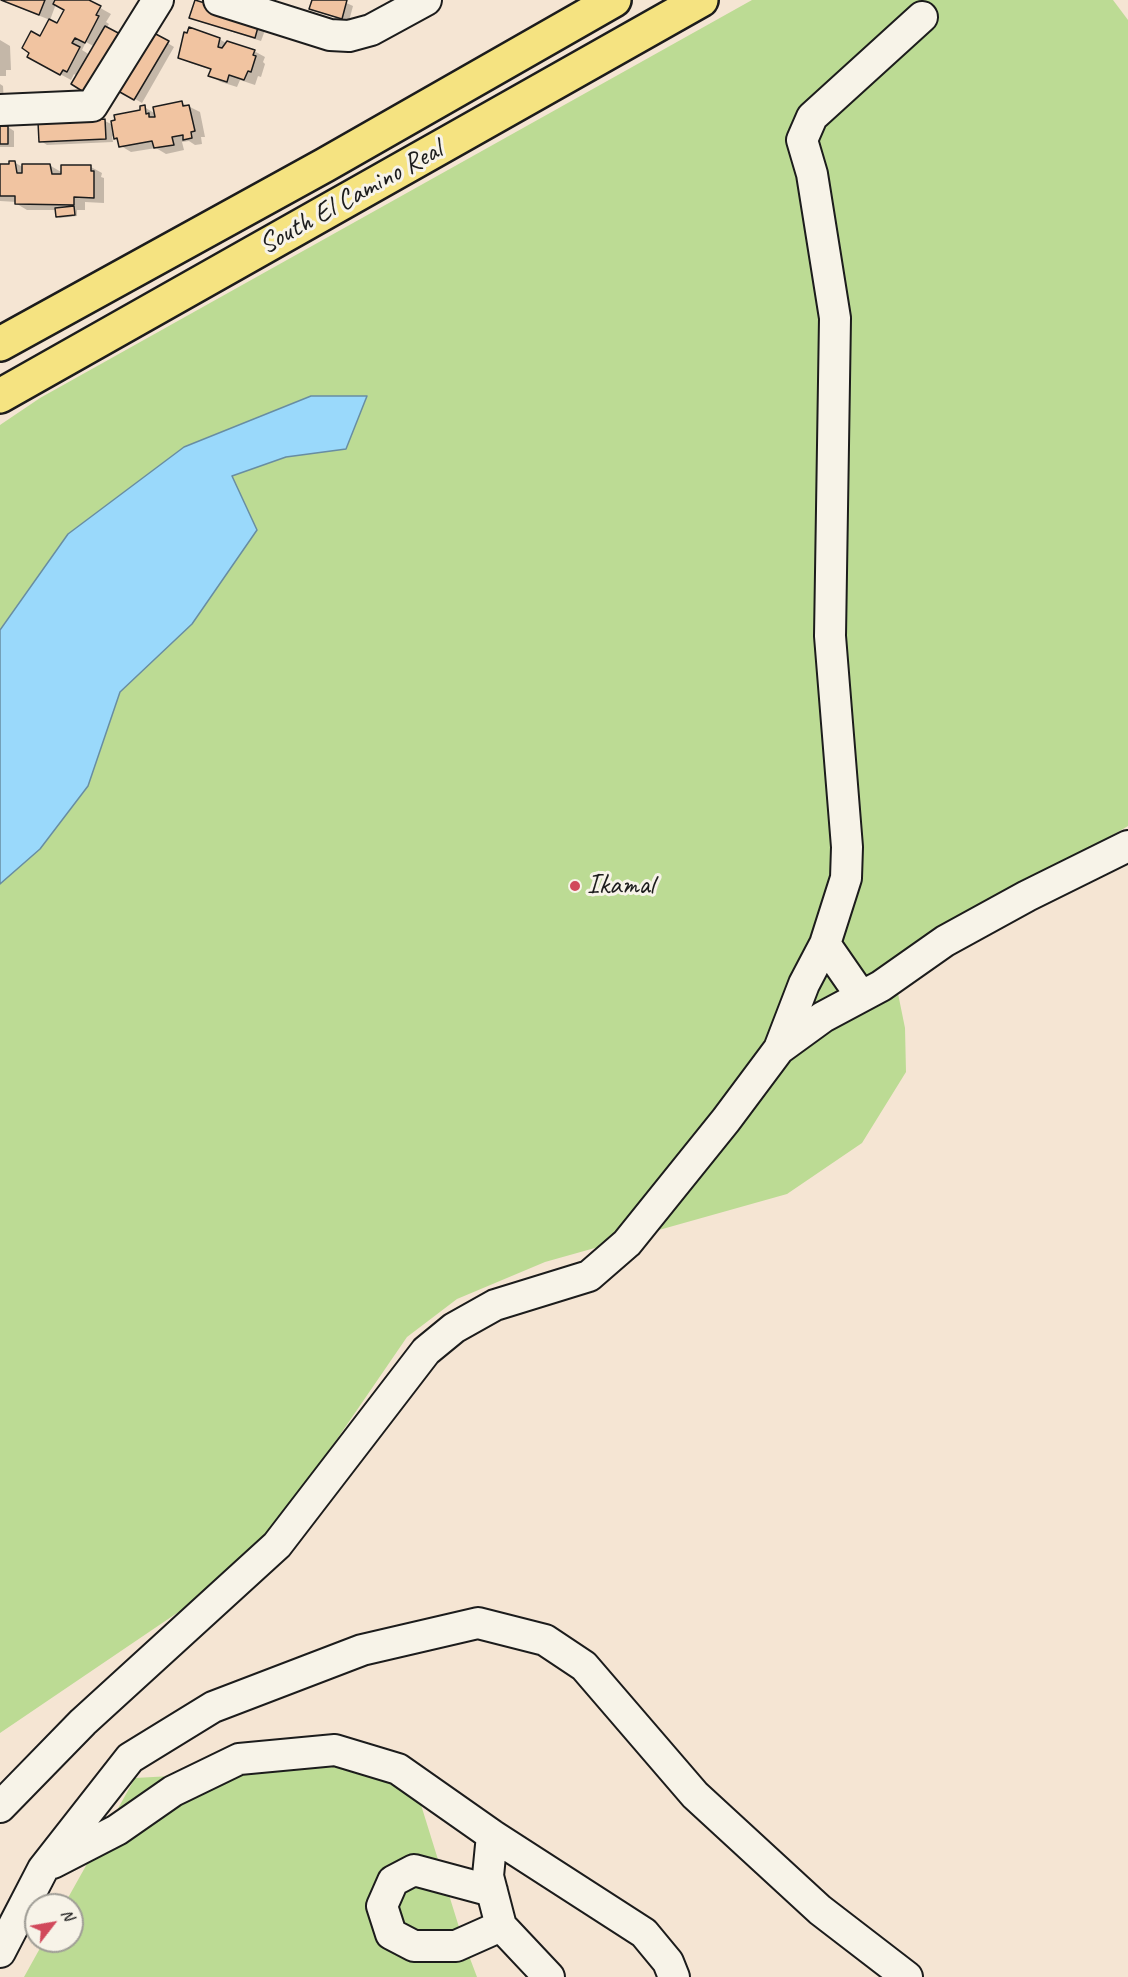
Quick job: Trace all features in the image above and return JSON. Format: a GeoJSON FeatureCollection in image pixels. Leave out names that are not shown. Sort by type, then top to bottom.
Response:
{"type":"FeatureCollection","features":[{"type":"Feature","properties":{"kind":"main road","name":"South El Camino Real"},"geometry":{"type":"LineString","coordinates":[[0,344],[326,165],[615,0]]}},
{"type":"Feature","properties":{"kind":"main road","name":"South El Camino Real"},"geometry":{"type":"LineString","coordinates":[[0,396],[24,380],[701,0]]}},
{"type":"Feature","properties":{"kind":"lane"},"geometry":{"type":"LineString","coordinates":[[0,110],[92,106],[158,0]]}},
{"type":"Feature","properties":{"kind":"lane"},"geometry":{"type":"LineString","coordinates":[[219,0],[330,35],[349,36],[371,30],[426,0]]}},
{"type":"Feature","properties":{"kind":"lane"},"geometry":{"type":"LineString","coordinates":[[779,1050],[804,984],[825,944],[846,878],[848,847],[830,636],[835,318],[812,174],[802,140],[812,117],[922,17]]}},
{"type":"Feature","properties":{"kind":"lane"},"geometry":{"type":"LineString","coordinates":[[0,1807],[83,1722],[277,1545],[426,1351],[454,1328],[495,1305],[589,1276],[627,1243],[779,1050],[823,1017],[881,986],[945,941],[1027,896],[1128,846]]}},
{"type":"Feature","properties":{"kind":"lane"},"geometry":{"type":"LineString","coordinates":[[825,944],[861,996]]}},
{"type":"Feature","properties":{"kind":"lane"},"geometry":{"type":"LineString","coordinates":[[0,1952],[43,1869],[129,1758],[213,1707],[362,1650],[478,1623],[545,1640],[584,1666],[695,1795],[820,1910],[907,1977]]}},
{"type":"Feature","properties":{"kind":"lane"},"geometry":{"type":"LineString","coordinates":[[43,1869],[117,1830],[173,1791],[239,1758],[335,1750],[398,1769],[492,1835],[644,1933],[668,1962],[674,1977]]}},
{"type":"Feature","properties":{"kind":"lane"},"geometry":{"type":"LineString","coordinates":[[492,1835],[488,1876],[501,1926],[549,1977]]}},
{"type":"Feature","properties":{"kind":"lane"},"geometry":{"type":"LineString","coordinates":[[492,1891],[414,1870],[393,1881],[382,1906],[391,1934],[414,1946],[456,1946],[501,1926]]}},
{"type":"Feature","properties":{"kind":"green space"},"geometry":{"type":"Polygon","coordinates":[[[752,0],[1113,0],[1128,20],[1128,826],[892,964],[905,1028],[906,1072],[862,1143],[787,1194],[545,1262],[457,1299],[407,1337],[272,1534],[211,1590],[0,1733],[0,425],[40,398],[752,0]]]}},
{"type":"Feature","properties":{"kind":"green space"},"geometry":{"type":"Polygon","coordinates":[[[408,1763],[463,1940],[477,1977],[24,1977],[37,1953],[84,1953],[84,1893],[71,1893],[135,1778],[408,1763]]]}},
{"type":"Feature","properties":{"kind":"water"},"geometry":{"type":"Polygon","coordinates":[[[311,396],[367,396],[346,449],[286,457],[232,476],[257,530],[192,624],[120,692],[88,786],[40,849],[0,884],[0,630],[68,534],[184,447],[311,396]]]}},
{"type":"Feature","properties":{"kind":"building"},"geometry":{"type":"Polygon","coordinates":[[[1,0],[45,0],[39,15],[1,0]]]}},
{"type":"Feature","properties":{"kind":"building"},"geometry":{"type":"Polygon","coordinates":[[[55,0],[89,0],[101,6],[96,15],[99,16],[85,43],[75,38],[72,43],[80,47],[67,72],[63,70],[60,75],[27,57],[29,53],[22,48],[31,31],[40,36],[49,19],[57,23],[64,10],[53,4],[55,0]]]}},
{"type":"Feature","properties":{"kind":"building"},"geometry":{"type":"Polygon","coordinates":[[[195,0],[260,20],[255,38],[189,18],[195,0]]]}},
{"type":"Feature","properties":{"kind":"building"},"geometry":{"type":"Polygon","coordinates":[[[312,0],[347,0],[342,19],[309,9],[312,0]]]}},
{"type":"Feature","properties":{"kind":"building"},"geometry":{"type":"Polygon","coordinates":[[[105,26],[122,35],[87,94],[71,84],[105,26]]]}},
{"type":"Feature","properties":{"kind":"building"},"geometry":{"type":"Polygon","coordinates":[[[189,27],[220,38],[218,47],[222,48],[227,41],[255,50],[253,55],[256,56],[251,72],[248,71],[244,80],[229,75],[227,82],[208,76],[211,69],[178,58],[184,32],[187,33],[189,27]]]}},
{"type":"Feature","properties":{"kind":"building"},"geometry":{"type":"Polygon","coordinates":[[[152,32],[169,41],[134,100],[118,91],[152,32]]]}},
{"type":"Feature","properties":{"kind":"building"},"geometry":{"type":"Polygon","coordinates":[[[182,101],[183,106],[189,105],[195,131],[191,132],[192,138],[183,140],[183,135],[172,137],[174,145],[154,148],[152,141],[119,147],[117,138],[114,139],[111,121],[115,120],[114,115],[140,110],[140,106],[145,105],[146,114],[149,113],[149,117],[155,117],[153,107],[182,101]]]}},
{"type":"Feature","properties":{"kind":"building"},"geometry":{"type":"Polygon","coordinates":[[[105,119],[106,139],[39,142],[38,122],[105,119]]]}},
{"type":"Feature","properties":{"kind":"building"},"geometry":{"type":"Polygon","coordinates":[[[0,126],[8,126],[8,144],[0,144],[0,126]]]}},
{"type":"Feature","properties":{"kind":"building"},"geometry":{"type":"Polygon","coordinates":[[[9,161],[15,161],[17,173],[22,173],[22,164],[50,164],[52,174],[61,174],[61,165],[91,165],[91,171],[94,171],[94,198],[74,197],[74,205],[15,204],[15,196],[0,196],[0,164],[9,164],[9,161]]]}},
{"type":"Feature","properties":{"kind":"building"},"geometry":{"type":"Polygon","coordinates":[[[74,206],[75,215],[56,217],[55,208],[74,206]]]}},
{"type":"Feature","properties":{"kind":"place","name":"Ikamal"},"geometry":{"type":"Point","coordinates":[575,886]}}]}
